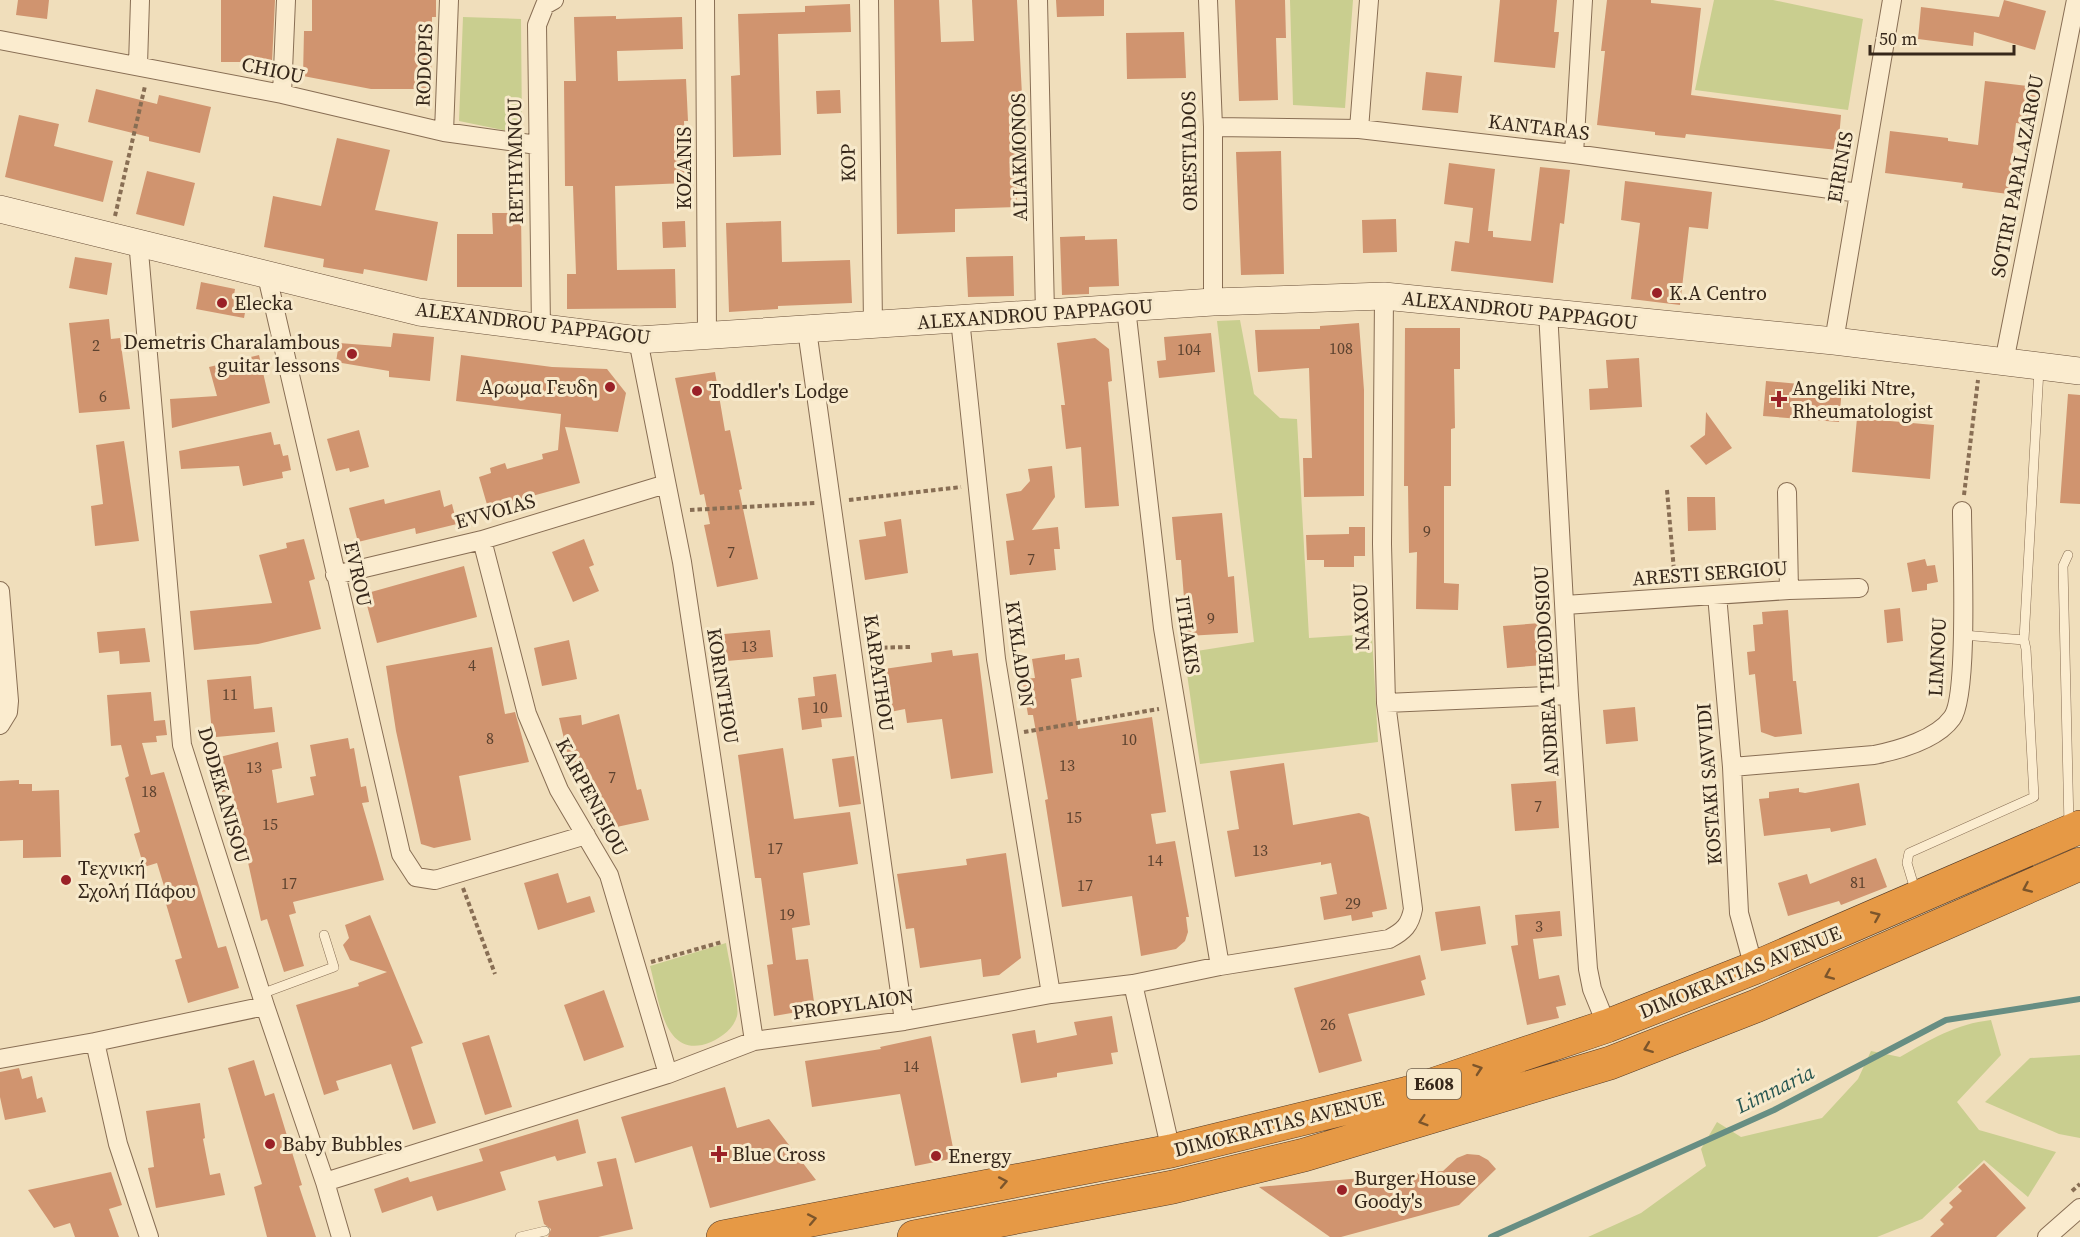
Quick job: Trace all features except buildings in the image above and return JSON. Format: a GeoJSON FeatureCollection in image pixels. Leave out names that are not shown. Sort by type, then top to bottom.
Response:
{"type":"FeatureCollection","features":[{"type":"Feature","properties":{"kind":"highway","name":"DIMOKRATIAS AVENUE"},"geometry":{"type":"LineString","coordinates":[[737,1235],[1172,1151],[1408,1093],[1607,1026],[1754,968],[2075,830]]}},
{"type":"Feature","properties":{"kind":"highway","name":"DIMOKRATIAS AVENUE"},"geometry":{"type":"LineString","coordinates":[[914,1237],[1173,1187],[1304,1155],[1610,1063],[1756,1006],[2077,871]]}},
{"type":"Feature","properties":{"kind":"street"},"geometry":{"type":"LineString","coordinates":[[140,0],[144,66]]}},
{"type":"Feature","properties":{"kind":"street"},"geometry":{"type":"LineString","coordinates":[[282,94],[286,0]]}},
{"type":"Feature","properties":{"kind":"street","name":"RODOPIS"},"geometry":{"type":"LineString","coordinates":[[444,132],[449,0]]}},
{"type":"Feature","properties":{"kind":"street","name":"RETHYMNOU"},"geometry":{"type":"LineString","coordinates":[[541,328],[537,25],[544,5],[554,0]]}},
{"type":"Feature","properties":{"kind":"street","name":"KOZANIS"},"geometry":{"type":"LineString","coordinates":[[705,0],[707,335]]}},
{"type":"Feature","properties":{"kind":"street","name":"KOP"},"geometry":{"type":"LineString","coordinates":[[868,0],[873,325]]}},
{"type":"Feature","properties":{"kind":"street","name":"ALIAKMONOS"},"geometry":{"type":"LineString","coordinates":[[1038,0],[1046,313]]}},
{"type":"Feature","properties":{"kind":"street","name":"ORESTIADOS"},"geometry":{"type":"LineString","coordinates":[[1208,0],[1212,127],[1213,302]]}},
{"type":"Feature","properties":{"kind":"street"},"geometry":{"type":"LineString","coordinates":[[1359,129],[1369,0]]}},
{"type":"Feature","properties":{"kind":"street"},"geometry":{"type":"LineString","coordinates":[[1574,154],[1583,0]]}},
{"type":"Feature","properties":{"kind":"street","name":"EIRINIS"},"geometry":{"type":"LineString","coordinates":[[1834,341],[1892,0]]}},
{"type":"Feature","properties":{"kind":"street","name":"SOTIRI PAPALAZAROU"},"geometry":{"type":"LineString","coordinates":[[1992,360],[2076,0]]}},
{"type":"Feature","properties":{"kind":"street","name":"CHIOU"},"geometry":{"type":"LineString","coordinates":[[0,40],[282,94],[444,132],[537,145]]}},
{"type":"Feature","properties":{"kind":"street","name":"KANTARAS"},"geometry":{"type":"LineString","coordinates":[[1212,127],[1359,129],[1574,154],[1858,193]]}},
{"type":"Feature","properties":{"kind":"street","name":"ALEXANDROU PAPPAGOU"},"geometry":{"type":"LineString","coordinates":[[0,209],[138,240],[267,276],[419,312],[638,340],[1213,302],[1384,296],[1548,311],[1703,330],[1834,341],[2080,371]]}},
{"type":"Feature","properties":{"kind":"street","name":"DODEKANISOU"},"geometry":{"type":"LineString","coordinates":[[138,240],[182,745],[341,1237]]}},
{"type":"Feature","properties":{"kind":"street","name":"EVROU"},"geometry":{"type":"LineString","coordinates":[[267,276],[401,854],[416,877],[435,880],[458,873]]}},
{"type":"Feature","properties":{"kind":"street","name":"NAXOU"},"geometry":{"type":"LineString","coordinates":[[1384,296],[1382,544],[1386,703],[1412,891],[1410,922],[1402,932]]}},
{"type":"Feature","properties":{"kind":"street","name":"ITHAKIS"},"geometry":{"type":"LineString","coordinates":[[1125,308],[1163,628],[1220,966]]}},
{"type":"Feature","properties":{"kind":"street","name":"ANDREA THEODOSIOU"},"geometry":{"type":"LineString","coordinates":[[1548,311],[1569,695],[1588,969],[1592,989],[1607,1026]]}},
{"type":"Feature","properties":{"kind":"street","name":"KYKLADON"},"geometry":{"type":"LineString","coordinates":[[960,319],[996,659],[1051,994]]}},
{"type":"Feature","properties":{"kind":"street","name":"KARPATHOU"},"geometry":{"type":"LineString","coordinates":[[807,330],[904,1021]]}},
{"type":"Feature","properties":{"kind":"street","name":"KORINTHOU"},"geometry":{"type":"LineString","coordinates":[[638,340],[682,562],[754,1041]]}},
{"type":"Feature","properties":{"kind":"street","name":"EVVOIAS"},"geometry":{"type":"LineString","coordinates":[[335,575],[482,540],[666,484]]}},
{"type":"Feature","properties":{"kind":"street"},"geometry":{"type":"LineString","coordinates":[[1787,492],[1789,590]]}},
{"type":"Feature","properties":{"kind":"street","name":"LIMNOU"},"geometry":{"type":"LineString","coordinates":[[1732,767],[1891,752],[1945,726],[1957,709],[1963,635],[1962,511]]}},
{"type":"Feature","properties":{"kind":"street","name":"KARPENISIOU"},"geometry":{"type":"LineString","coordinates":[[482,540],[527,714],[559,790],[609,875],[668,1074]]}},
{"type":"Feature","properties":{"kind":"street","name":"ARESTI SERGIOU"},"geometry":{"type":"LineString","coordinates":[[1565,605],[1789,590],[1858,588]]}},
{"type":"Feature","properties":{"kind":"street"},"geometry":{"type":"LineString","coordinates":[[0,591],[9,701],[8,712],[0,725]]}},
{"type":"Feature","properties":{"kind":"street","name":"KOSTAKI SAVVIDI"},"geometry":{"type":"LineString","coordinates":[[1717,595],[1732,767],[1739,913],[1754,968]]}},
{"type":"Feature","properties":{"kind":"street"},"geometry":{"type":"LineString","coordinates":[[1386,703],[1569,695]]}},
{"type":"Feature","properties":{"kind":"street"},"geometry":{"type":"LineString","coordinates":[[458,873],[586,835]]}},
{"type":"Feature","properties":{"kind":"street","name":"PROPYLAION"},"geometry":{"type":"LineString","coordinates":[[325,1182],[668,1074],[754,1041],[904,1021],[1051,994],[1133,984],[1220,966],[1389,939],[1402,932]]}},
{"type":"Feature","properties":{"kind":"street"},"geometry":{"type":"LineString","coordinates":[[1133,984],[1172,1151]]}},
{"type":"Feature","properties":{"kind":"street"},"geometry":{"type":"LineString","coordinates":[[0,1059],[95,1042],[263,1000]]}},
{"type":"Feature","properties":{"kind":"street"},"geometry":{"type":"LineString","coordinates":[[95,1042],[118,1144],[149,1237]]}},
{"type":"Feature","properties":{"kind":"street"},"geometry":{"type":"LineString","coordinates":[[2047,1237],[2080,1208]]}},
{"type":"Feature","properties":{"kind":"lane"},"geometry":{"type":"LineString","coordinates":[[1918,898],[1907,863],[1909,853],[2034,797],[2024,639],[2039,366]]}},
{"type":"Feature","properties":{"kind":"lane"},"geometry":{"type":"LineString","coordinates":[[2068,555],[2063,566],[2075,830]]}},
{"type":"Feature","properties":{"kind":"lane"},"geometry":{"type":"LineString","coordinates":[[1963,635],[2024,639]]}},
{"type":"Feature","properties":{"kind":"lane"},"geometry":{"type":"LineString","coordinates":[[263,1000],[334,967],[324,935]]}},
{"type":"Feature","properties":{"kind":"lane"},"geometry":{"type":"LineString","coordinates":[[520,1237],[545,1231]]}},
{"type":"Feature","properties":{"kind":"path"},"geometry":{"type":"LineString","coordinates":[[111,234],[144,66]]}},
{"type":"Feature","properties":{"kind":"path"},"geometry":{"type":"LineString","coordinates":[[1962,511],[1992,360]]}},
{"type":"Feature","properties":{"kind":"path"},"geometry":{"type":"LineString","coordinates":[[1667,490],[1677,598]]}},
{"type":"Feature","properties":{"kind":"path"},"geometry":{"type":"LineString","coordinates":[[853,648],[910,646]]}},
{"type":"Feature","properties":{"kind":"path"},"geometry":{"type":"LineString","coordinates":[[1009,735],[1176,706]]}},
{"type":"Feature","properties":{"kind":"path"},"geometry":{"type":"LineString","coordinates":[[458,873],[495,974]]}},
{"type":"Feature","properties":{"kind":"path"},"geometry":{"type":"LineString","coordinates":[[636,966],[738,938]]}},
{"type":"Feature","properties":{"kind":"green space"},"geometry":{"type":"Polygon","coordinates":[[[1290,0],[1353,0],[1345,108],[1293,105],[1290,0]]]}},
{"type":"Feature","properties":{"kind":"green space"},"geometry":{"type":"Polygon","coordinates":[[[1714,0],[1773,0],[1863,19],[1848,110],[1695,90],[1714,0]]]}},
{"type":"Feature","properties":{"kind":"green space"},"geometry":{"type":"Polygon","coordinates":[[[463,17],[521,19],[522,134],[459,121],[463,17]]]}},
{"type":"Feature","properties":{"kind":"green space"},"geometry":{"type":"Polygon","coordinates":[[[1240,320],[1254,394],[1280,418],[1297,419],[1309,638],[1372,634],[1378,742],[1200,764],[1184,653],[1254,642],[1217,321],[1240,320]]]}},
{"type":"Feature","properties":{"kind":"green space"},"geometry":{"type":"Polygon","coordinates":[[[726,943],[737,1002],[737,1016],[727,1032],[711,1042],[695,1046],[682,1043],[673,1035],[666,1023],[650,966],[726,943]]]}},
{"type":"Feature","properties":{"kind":"green space"},"geometry":{"type":"Polygon","coordinates":[[[1991,1020],[2001,1055],[1957,1102],[1979,1130],[2056,1152],[2028,1197],[1984,1160],[1922,1219],[1877,1237],[1588,1237],[1641,1213],[1706,1166],[1701,1149],[1717,1122],[1741,1137],[1822,1118],[1858,1079],[1871,1051],[1900,1057],[1933,1038],[1955,1029],[1991,1020]]]}},
{"type":"Feature","properties":{"kind":"green space"},"geometry":{"type":"Polygon","coordinates":[[[2080,1055],[2080,1138],[2059,1134],[1985,1102],[2030,1058],[2080,1055]]]}},
{"type":"Feature","properties":{"kind":"waterway","name":"Limnaria"},"geometry":{"type":"LineString","coordinates":[[1491,1237],[1774,1110],[1946,1020],[2080,999]]}},
{"type":"Feature","properties":{"kind":"place","name":"K.A Centro"},"geometry":{"type":"Point","coordinates":[1657,293]}},
{"type":"Feature","properties":{"kind":"place","name":"Elecka"},"geometry":{"type":"Point","coordinates":[222,303]}},
{"type":"Feature","properties":{"kind":"place","name":"Demetris Charalambous guitar lessons"},"geometry":{"type":"Point","coordinates":[352,354]}},
{"type":"Feature","properties":{"kind":"place","name":"Αρωμα Γευδη"},"geometry":{"type":"Point","coordinates":[610,387]}},
{"type":"Feature","properties":{"kind":"place","name":"Toddler's Lodge"},"geometry":{"type":"Point","coordinates":[697,391]}},
{"type":"Feature","properties":{"kind":"place","name":"Angeliki Ntre, Rheumatologist"},"geometry":{"type":"Point","coordinates":[1779,399]}},
{"type":"Feature","properties":{"kind":"place","name":"Τεχνική Σχολή Πάφου"},"geometry":{"type":"Point","coordinates":[66,880]}},
{"type":"Feature","properties":{"kind":"place","name":"Baby Bubbles"},"geometry":{"type":"Point","coordinates":[270,1144]}},
{"type":"Feature","properties":{"kind":"place","name":"Blue Cross"},"geometry":{"type":"Point","coordinates":[719,1154]}},
{"type":"Feature","properties":{"kind":"place","name":"Energy"},"geometry":{"type":"Point","coordinates":[936,1156]}},
{"type":"Feature","properties":{"kind":"place","name":"Burger House Goody's"},"geometry":{"type":"Point","coordinates":[1342,1190]}}]}
